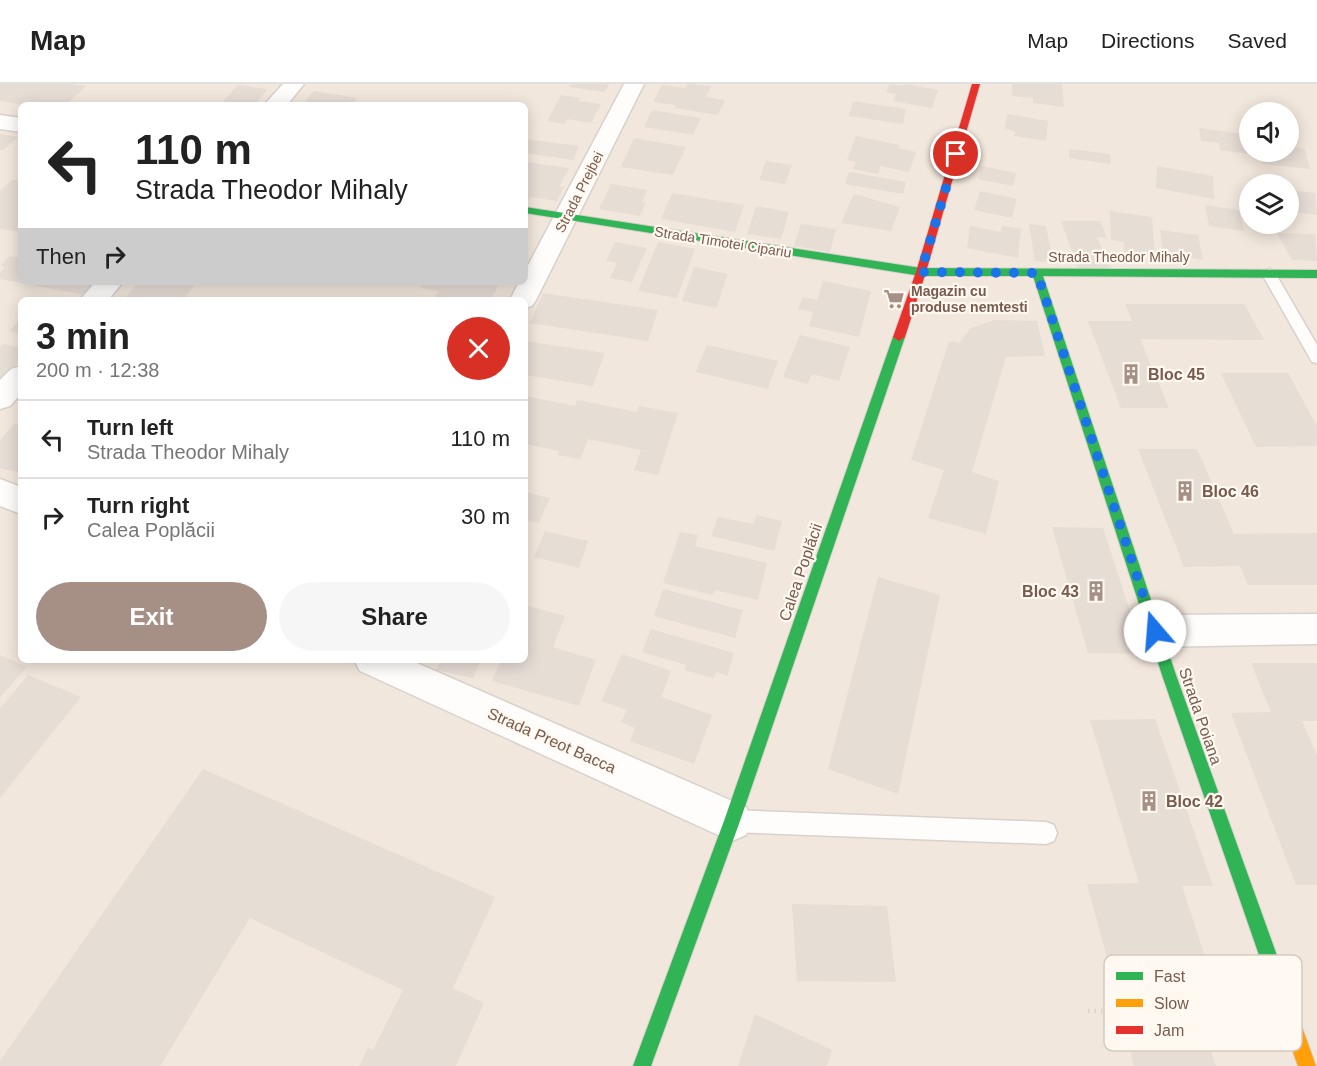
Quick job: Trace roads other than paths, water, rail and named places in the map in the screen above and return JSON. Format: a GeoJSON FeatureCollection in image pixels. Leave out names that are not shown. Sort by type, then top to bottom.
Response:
{"type":"FeatureCollection","features":[{"type":"Feature","properties":{"kind":"street"},"geometry":{"type":"LineString","coordinates":[[278,102],[294,84]]}},
{"type":"Feature","properties":{"kind":"street","name":"Strada Prejbei"},"geometry":{"type":"LineString","coordinates":[[525,297],[634,84]]}},
{"type":"Feature","properties":{"kind":"street","name":"Calea Poplăcii"},"geometry":{"type":"LineString","coordinates":[[642,1066],[732,821],[921,272],[976,84]]}},
{"type":"Feature","properties":{"kind":"street"},"geometry":{"type":"LineString","coordinates":[[0,122],[18,125]]}},
{"type":"Feature","properties":{"kind":"street","name":"Strada Timotei Cipariu"},"geometry":{"type":"LineString","coordinates":[[528,211],[921,272]]}},
{"type":"Feature","properties":{"kind":"street","name":"Strada Theodor Mihaly"},"geometry":{"type":"LineString","coordinates":[[921,272],[1317,274]]}},
{"type":"Feature","properties":{"kind":"street","name":"Strada Poiana"},"geometry":{"type":"LineString","coordinates":[[1037,273],[1155,631],[1267,955]]}},
{"type":"Feature","properties":{"kind":"street"},"geometry":{"type":"LineString","coordinates":[[96,297],[107,285]]}},
{"type":"Feature","properties":{"kind":"street"},"geometry":{"type":"LineString","coordinates":[[0,398],[18,379]]}},
{"type":"Feature","properties":{"kind":"street"},"geometry":{"type":"LineString","coordinates":[[0,492],[18,500]]}},
{"type":"Feature","properties":{"kind":"street"},"geometry":{"type":"LineString","coordinates":[[1155,631],[1317,629]]}},
{"type":"Feature","properties":{"kind":"street","name":"Strada Preot Bacca"},"geometry":{"type":"LineString","coordinates":[[379,663],[732,821]]}},
{"type":"Feature","properties":{"kind":"street","name":"Strada Poiana"},"geometry":{"type":"LineString","coordinates":[[1301,1051],[1307,1066]]}},
{"type":"Feature","properties":{"kind":"lane"},"geometry":{"type":"LineString","coordinates":[[1269,274],[1317,358]]}},
{"type":"Feature","properties":{"kind":"lane"},"geometry":{"type":"LineString","coordinates":[[732,821],[1046,833]]}},
{"type":"Feature","properties":{"kind":"place","name":"Magazin cu produse nemtesti"},"geometry":{"type":"Point","coordinates":[894,299]}},
{"type":"Feature","properties":{"kind":"place","name":"Bloc 45"},"geometry":{"type":"Point","coordinates":[1131,374]}},
{"type":"Feature","properties":{"kind":"place","name":"Bloc 46"},"geometry":{"type":"Point","coordinates":[1185,491]}},
{"type":"Feature","properties":{"kind":"place","name":"Bloc 43"},"geometry":{"type":"Point","coordinates":[1096,591]}},
{"type":"Feature","properties":{"kind":"place","name":"Bloc 42"},"geometry":{"type":"Point","coordinates":[1149,801]}}]}
